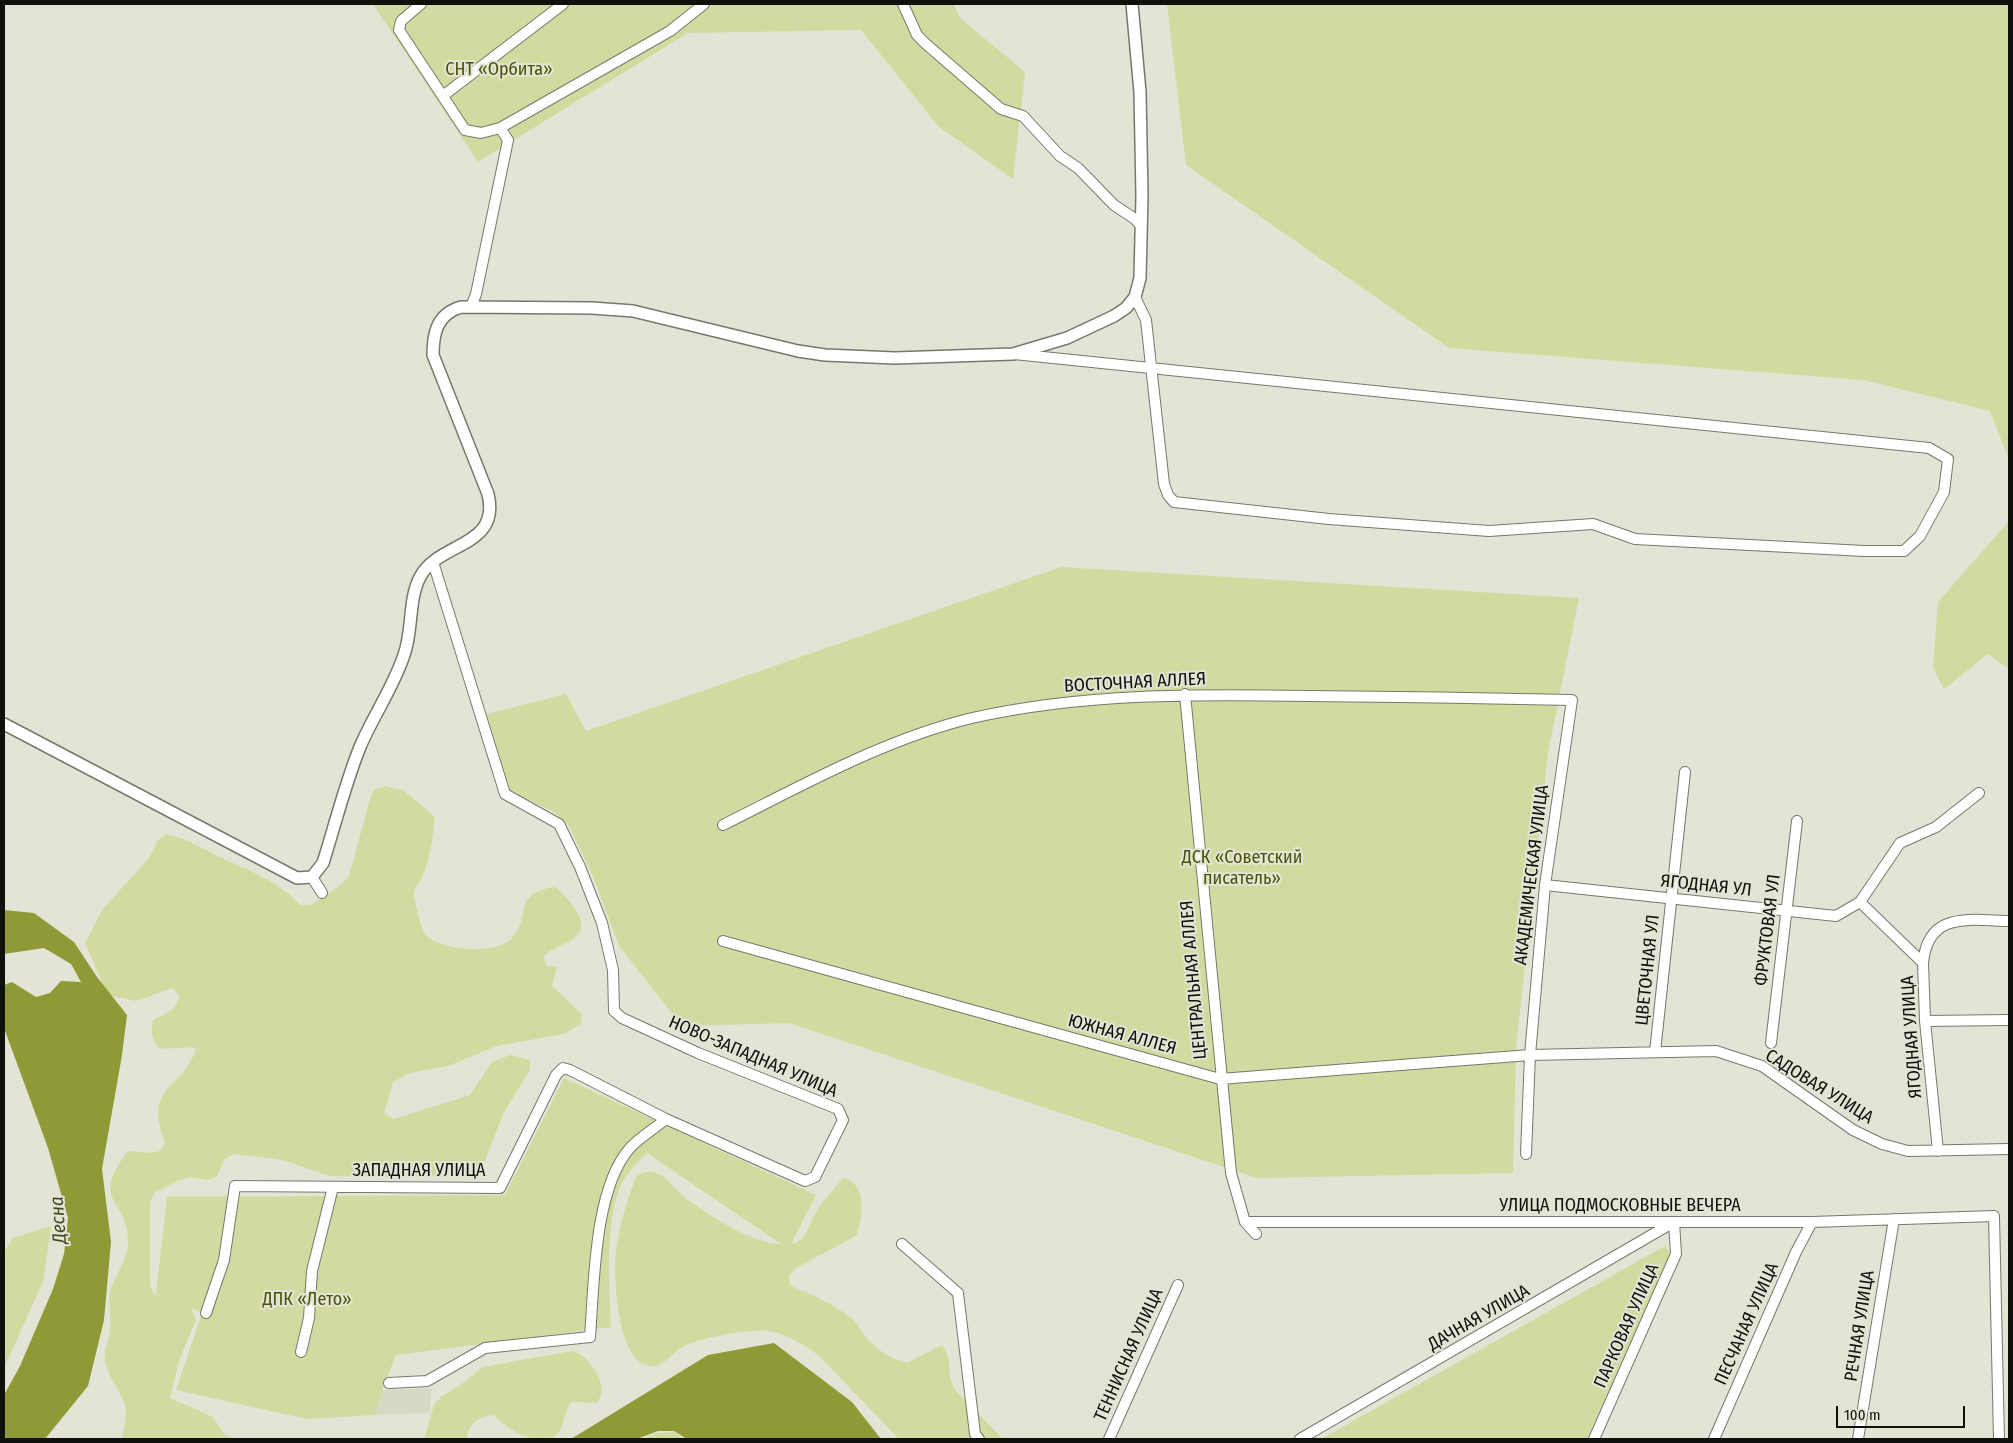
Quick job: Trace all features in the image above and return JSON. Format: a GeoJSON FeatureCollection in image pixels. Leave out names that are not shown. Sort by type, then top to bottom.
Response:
{"type":"FeatureCollection","features":[{"type":"Feature","properties":{"kind":"street"},"geometry":{"type":"LineString","coordinates":[[421,4],[401,21],[399,30],[466,130],[481,133],[500,128],[670,31],[704,4]]}},
{"type":"Feature","properties":{"kind":"street"},"geometry":{"type":"LineString","coordinates":[[444,95],[562,4]]}},
{"type":"Feature","properties":{"kind":"street"},"geometry":{"type":"LineString","coordinates":[[903,4],[917,35],[926,44],[1001,109],[1024,116],[1060,156],[1078,168],[1114,205],[1135,219],[1141,226]]}},
{"type":"Feature","properties":{"kind":"street"},"geometry":{"type":"LineString","coordinates":[[1013,354],[1067,338],[1106,320],[1126,308],[1134,297],[1140,278],[1141,226],[1140,92],[1132,4]]}},
{"type":"Feature","properties":{"kind":"street"},"geometry":{"type":"LineString","coordinates":[[471,307],[476,294],[508,140],[500,128]]}},
{"type":"Feature","properties":{"kind":"street"},"geometry":{"type":"LineString","coordinates":[[4,724],[297,878],[312,877],[323,863],[360,747],[398,673],[406,651],[420,578],[433,562],[481,532],[489,518],[488,494],[433,355],[434,332],[440,320],[454,309],[471,307],[592,308],[633,311],[765,344],[825,355],[895,358],[1013,354],[1152,368],[1929,448],[1948,459],[1944,492],[1920,536],[1904,551],[1635,539],[1593,524],[1489,531],[1329,519],[1174,502],[1168,495],[1164,484],[1152,368],[1146,320],[1134,297]]}},
{"type":"Feature","properties":{"kind":"street","name":"НОВО-ЗАПАДНАЯ УЛИЦА"},"geometry":{"type":"LineString","coordinates":[[433,562],[504,794],[558,824],[580,867],[602,923],[613,970],[614,1011],[622,1018],[698,1053],[838,1110],[843,1120],[815,1177],[805,1181],[666,1119]]}},
{"type":"Feature","properties":{"kind":"street","name":"ВОСТОЧНАЯ АЛЛЕЯ"},"geometry":{"type":"LineString","coordinates":[[723,825],[830,772],[896,743],[971,719],[1051,704],[1185,694],[1572,700]]}},
{"type":"Feature","properties":{"kind":"street","name":"ЦЕНТРАЛЬНАЯ АЛЛЕЯ"},"geometry":{"type":"LineString","coordinates":[[1185,694],[1220,1079],[1231,1174],[1245,1222]]}},
{"type":"Feature","properties":{"kind":"street","name":"АКАДЕМИЧЕСКАЯ УЛИЦА"},"geometry":{"type":"LineString","coordinates":[[1526,1154],[1526,1055],[1544,885],[1572,700]]}},
{"type":"Feature","properties":{"kind":"street","name":"ЦВЕТОЧНАЯ УЛ"},"geometry":{"type":"LineString","coordinates":[[1655,1052],[1685,772]]}},
{"type":"Feature","properties":{"kind":"street"},"geometry":{"type":"LineString","coordinates":[[1860,902],[1900,843],[1936,826],[1979,793]]}},
{"type":"Feature","properties":{"kind":"street","name":"ФРУКТОВАЯ УЛ"},"geometry":{"type":"LineString","coordinates":[[1771,1043],[1797,821]]}},
{"type":"Feature","properties":{"kind":"street"},"geometry":{"type":"LineString","coordinates":[[312,877],[322,893]]}},
{"type":"Feature","properties":{"kind":"street","name":"ЯГОДНАЯ УЛ"},"geometry":{"type":"LineString","coordinates":[[1544,885],[1836,916],[1860,902]]}},
{"type":"Feature","properties":{"kind":"street","name":"ЯГОДНАЯ УЛИЦА"},"geometry":{"type":"LineString","coordinates":[[1860,902],[1922,963],[1925,1020],[1938,1151]]}},
{"type":"Feature","properties":{"kind":"street"},"geometry":{"type":"LineString","coordinates":[[1922,963],[1924,947],[1932,933],[1946,923],[1958,920],[2009,921]]}},
{"type":"Feature","properties":{"kind":"street","name":"ЮЖНАЯ АЛЛЕЯ"},"geometry":{"type":"LineString","coordinates":[[723,941],[1220,1079],[1526,1055]]}},
{"type":"Feature","properties":{"kind":"street"},"geometry":{"type":"LineString","coordinates":[[1925,1020],[2009,1020]]}},
{"type":"Feature","properties":{"kind":"street","name":"САДОВАЯ УЛИЦА"},"geometry":{"type":"LineString","coordinates":[[1526,1055],[1716,1051],[1762,1066],[1853,1130],[1882,1144],[1908,1151],[2009,1149]]}},
{"type":"Feature","properties":{"kind":"street","name":"ЗАПАДНАЯ УЛИЦА"},"geometry":{"type":"LineString","coordinates":[[206,1313],[224,1260],[235,1186],[500,1188],[556,1075],[563,1068],[666,1119]]}},
{"type":"Feature","properties":{"kind":"street"},"geometry":{"type":"LineString","coordinates":[[389,1383],[427,1381],[485,1348],[590,1337],[601,1215],[616,1170],[630,1148],[666,1119]]}},
{"type":"Feature","properties":{"kind":"street"},"geometry":{"type":"LineString","coordinates":[[301,1352],[309,1318],[312,1271],[333,1186]]}},
{"type":"Feature","properties":{"kind":"street","name":"УЛИЦА ПОДМОСКОВНЫЕ ВЕЧЕРА"},"geometry":{"type":"LineString","coordinates":[[1245,1222],[1812,1222],[1994,1216],[1999,1439]]}},
{"type":"Feature","properties":{"kind":"street","name":"РЕЧНАЯ УЛИЦА"},"geometry":{"type":"LineString","coordinates":[[1858,1439],[1894,1219]]}},
{"type":"Feature","properties":{"kind":"street"},"geometry":{"type":"LineString","coordinates":[[1245,1222],[1256,1234]]}},
{"type":"Feature","properties":{"kind":"street","name":"ДАЧНАЯ УЛИЦА"},"geometry":{"type":"LineString","coordinates":[[1300,1439],[1674,1222]]}},
{"type":"Feature","properties":{"kind":"street","name":"ПАРКОВАЯ УЛИЦА"},"geometry":{"type":"LineString","coordinates":[[1594,1439],[1676,1254],[1674,1222]]}},
{"type":"Feature","properties":{"kind":"street","name":"ПЕСЧАНАЯ УЛИЦА"},"geometry":{"type":"LineString","coordinates":[[1714,1439],[1812,1222]]}},
{"type":"Feature","properties":{"kind":"street"},"geometry":{"type":"LineString","coordinates":[[902,1244],[958,1293],[975,1434],[979,1439]]}},
{"type":"Feature","properties":{"kind":"street","name":"ТЕННИСНАЯ УЛИЦА"},"geometry":{"type":"LineString","coordinates":[[1109,1439],[1178,1285]]}},
{"type":"Feature","properties":{"kind":"shaded area"},"geometry":{"type":"Polygon","coordinates":[[[4,910],[34,913],[74,942],[97,977],[127,1015],[102,1169],[111,1242],[104,1320],[88,1386],[45,1439],[4,1439],[4,1395],[20,1366],[53,1289],[64,1254],[68,1218],[48,1148],[4,1028],[4,985],[12,982],[36,997],[50,993],[61,981],[81,982],[71,964],[44,948],[4,954],[4,910]]]}},
{"type":"Feature","properties":{"kind":"shaded area"},"geometry":{"type":"Polygon","coordinates":[[[774,1343],[852,1402],[881,1439],[687,1439],[674,1431],[658,1431],[637,1439],[571,1439],[708,1355],[774,1343]]]}},
{"type":"Feature","properties":{"kind":"shaded area"},"geometry":{"type":"Polygon","coordinates":[[[432,1388],[429,1413],[375,1415],[382,1390],[432,1388]]]}},
{"type":"Feature","properties":{"kind":"green space","name":"СНТ «Орбита»"},"geometry":{"type":"Polygon","coordinates":[[[373,4],[954,4],[960,18],[1025,72],[1013,179],[939,127],[861,30],[688,33],[478,162],[373,4]]]}},
{"type":"Feature","properties":{"kind":"green space"},"geometry":{"type":"Polygon","coordinates":[[[1167,4],[2009,4],[2009,460],[1990,411],[1864,380],[1449,348],[1186,165],[1167,4]]]}},
{"type":"Feature","properties":{"kind":"green space"},"geometry":{"type":"Polygon","coordinates":[[[2009,521],[2009,669],[1988,654],[1944,689],[1933,668],[1938,602],[2009,521]]]}},
{"type":"Feature","properties":{"kind":"green space","name":"ДСК «Советский писатель»"},"geometry":{"type":"Polygon","coordinates":[[[1061,567],[1579,598],[1548,753],[1516,1048],[1513,1173],[1257,1178],[789,1023],[682,1026],[619,946],[594,879],[569,826],[554,812],[510,791],[487,714],[566,694],[586,731],[1061,567]]]}},
{"type":"Feature","properties":{"kind":"green space","name":"ДПК «Лето»"},"geometry":{"type":"Polygon","coordinates":[[[384,786],[403,790],[434,816],[433,838],[427,862],[414,892],[423,931],[431,939],[441,944],[466,949],[491,948],[502,945],[517,932],[524,908],[532,895],[541,890],[555,887],[571,903],[580,917],[581,930],[574,939],[551,950],[543,957],[547,966],[557,967],[552,986],[582,1014],[581,1024],[564,1034],[497,1046],[448,1066],[410,1073],[393,1082],[384,1113],[394,1119],[470,1095],[492,1062],[510,1055],[530,1060],[530,1070],[504,1112],[486,1158],[481,1167],[474,1172],[416,1177],[329,1176],[283,1160],[235,1154],[225,1158],[217,1176],[208,1180],[189,1177],[154,1193],[150,1203],[150,1285],[153,1293],[169,1299],[156,1293],[167,1197],[505,1195],[564,1078],[816,1195],[791,1244],[798,1242],[805,1235],[818,1208],[843,1178],[851,1181],[856,1186],[862,1202],[861,1220],[856,1236],[796,1268],[789,1275],[790,1285],[837,1308],[855,1322],[874,1345],[895,1359],[907,1363],[942,1345],[947,1355],[952,1384],[955,1390],[1003,1439],[899,1439],[820,1357],[796,1341],[769,1331],[738,1332],[688,1344],[662,1363],[654,1366],[649,1366],[638,1360],[630,1349],[624,1334],[619,1316],[615,1280],[617,1242],[621,1223],[637,1175],[653,1172],[660,1175],[667,1179],[692,1203],[716,1219],[756,1239],[781,1244],[647,1153],[626,1176],[619,1190],[614,1208],[609,1271],[611,1327],[396,1355],[382,1390],[375,1415],[307,1419],[176,1390],[202,1313],[191,1308],[196,1320],[180,1358],[170,1398],[213,1417],[224,1434],[234,1439],[122,1439],[126,1409],[108,1372],[105,1356],[110,1325],[109,1303],[111,1288],[126,1256],[128,1245],[127,1230],[111,1192],[111,1182],[116,1168],[128,1151],[149,1153],[160,1151],[165,1143],[159,1123],[161,1098],[190,1063],[196,1049],[187,1047],[159,1048],[153,1038],[153,1020],[170,1011],[178,1000],[179,995],[172,988],[136,1001],[112,996],[105,989],[85,943],[103,909],[149,858],[158,840],[166,834],[187,841],[263,877],[282,889],[300,905],[310,905],[327,895],[349,876],[370,799],[374,790],[384,786]]]}},
{"type":"Feature","properties":{"kind":"green space"},"geometry":{"type":"Polygon","coordinates":[[[51,1226],[43,1282],[4,1368],[4,1252],[13,1238],[51,1226]]]}},
{"type":"Feature","properties":{"kind":"green space"},"geometry":{"type":"Polygon","coordinates":[[[1665,1246],[1671,1254],[1587,1439],[1321,1439],[1665,1246]]]}},
{"type":"Feature","properties":{"kind":"green space"},"geometry":{"type":"Polygon","coordinates":[[[572,1351],[585,1358],[592,1365],[600,1381],[601,1397],[596,1403],[572,1402],[558,1433],[554,1437],[537,1438],[521,1435],[494,1415],[483,1417],[475,1422],[468,1433],[467,1439],[424,1439],[434,1405],[441,1397],[459,1386],[483,1367],[572,1351]]]}},
{"type":"Feature","properties":{"kind":"green space"},"geometry":{"type":"Polygon","coordinates":[[[674,1432],[684,1439],[642,1439],[658,1433],[674,1432]]]}},
{"type":"Feature","properties":{"kind":"water label","name":"Десна"},"geometry":{"type":"Point","coordinates":[59,1220]}}]}
